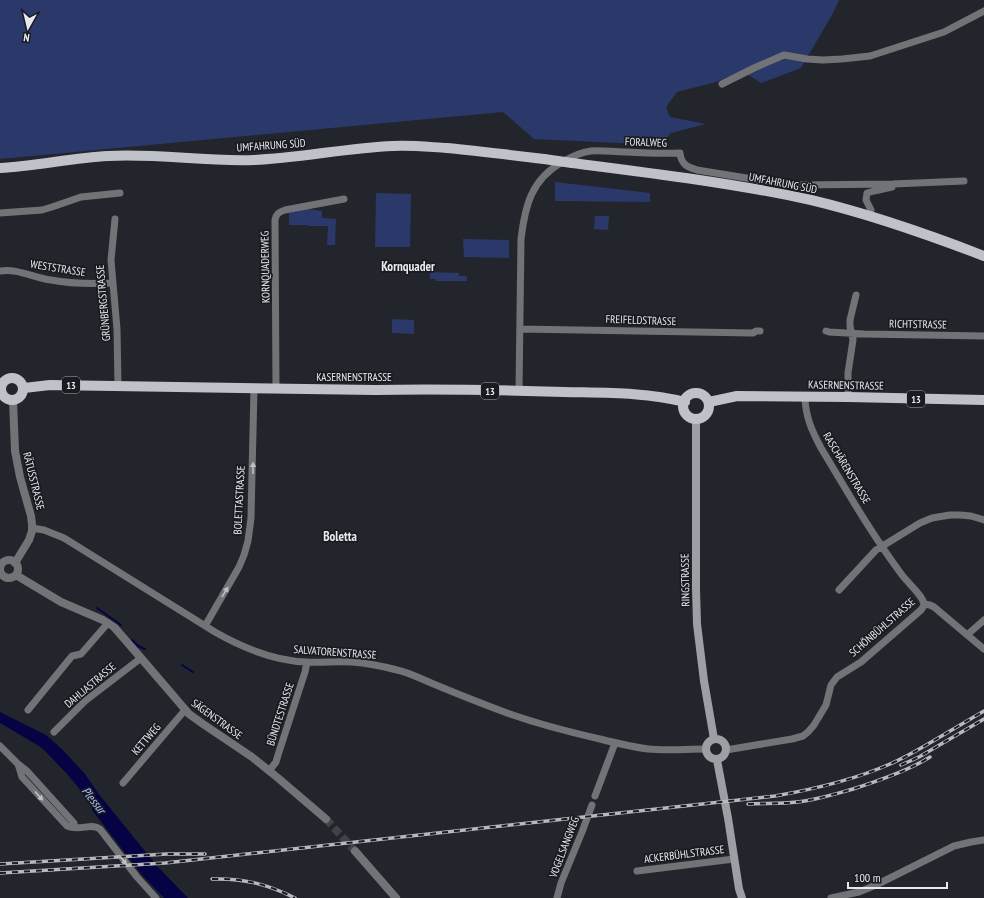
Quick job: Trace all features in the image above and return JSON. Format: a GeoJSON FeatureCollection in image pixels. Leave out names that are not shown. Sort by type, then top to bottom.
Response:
{"type":"FeatureCollection","features":[{"type":"Feature","properties":{"kind":"main road","name":"UMFAHRUNG SÜD"},"geometry":{"type":"LineString","coordinates":[[0,168],[108,156],[133,155],[212,160],[254,160],[394,146],[470,150],[544,159],[738,187],[810,200],[878,218],[944,240],[984,256]]}},
{"type":"Feature","properties":{"kind":"main road"},"geometry":{"type":"LineString","coordinates":[[14,378],[20,381],[24,388],[23,394],[16,400],[9,400],[3,396],[0,386],[5,380],[14,378]]}},
{"type":"Feature","properties":{"kind":"main road","name":"KASERNENSTRASSE"},"geometry":{"type":"LineString","coordinates":[[24,388],[50,385],[519,391],[630,394],[660,397],[684,402]]}},
{"type":"Feature","properties":{"kind":"main road"},"geometry":{"type":"LineString","coordinates":[[694,394],[703,396],[708,402],[709,406],[707,413],[703,417],[696,419],[692,418],[684,410],[684,402],[687,398],[694,394]]}},
{"type":"Feature","properties":{"kind":"main road","name":"KASERNENSTRASSE"},"geometry":{"type":"LineString","coordinates":[[708,402],[737,396],[984,400]]}},
{"type":"Feature","properties":{"kind":"main road","name":"RINGSTRASSE"},"geometry":{"type":"LineString","coordinates":[[696,419],[697,624],[704,681],[714,739]]}},
{"type":"Feature","properties":{"kind":"main road"},"geometry":{"type":"LineString","coordinates":[[714,739],[720,740],[724,743],[726,750],[723,756],[717,760],[709,757],[706,753],[708,742],[714,739]]}},
{"type":"Feature","properties":{"kind":"main road"},"geometry":{"type":"LineString","coordinates":[[717,760],[739,889],[742,898]]}},
{"type":"Feature","properties":{"kind":"street"},"geometry":{"type":"LineString","coordinates":[[722,84],[784,55],[823,60],[870,56],[944,32],[984,11]]}},
{"type":"Feature","properties":{"kind":"street","name":"FORALWEG"},"geometry":{"type":"LineString","coordinates":[[519,391],[522,239],[524,220],[530,198],[536,186],[554,167],[572,156],[590,151],[658,154],[680,153],[681,160],[685,165],[697,170],[798,185],[893,184],[964,181]]}},
{"type":"Feature","properties":{"kind":"street"},"geometry":{"type":"LineString","coordinates":[[871,210],[866,200],[867,193],[892,187],[893,184]]}},
{"type":"Feature","properties":{"kind":"street"},"geometry":{"type":"LineString","coordinates":[[0,213],[42,210],[81,197],[120,193]]}},
{"type":"Feature","properties":{"kind":"street","name":"KORNQUADERWEG"},"geometry":{"type":"LineString","coordinates":[[276,388],[276,216],[278,213],[285,210],[344,199]]}},
{"type":"Feature","properties":{"kind":"street","name":"GRÜNBERGSTRASSE"},"geometry":{"type":"LineString","coordinates":[[115,219],[111,256],[117,329],[118,386]]}},
{"type":"Feature","properties":{"kind":"street","name":"WESTSTRASSE"},"geometry":{"type":"LineString","coordinates":[[0,272],[14,271],[47,280],[71,283],[113,283]]}},
{"type":"Feature","properties":{"kind":"street"},"geometry":{"type":"LineString","coordinates":[[848,397],[848,373],[853,340],[850,320],[856,296]]}},
{"type":"Feature","properties":{"kind":"street","name":"FREIFELDSTRASSE"},"geometry":{"type":"LineString","coordinates":[[520,329],[753,333],[760,331]]}},
{"type":"Feature","properties":{"kind":"street"},"geometry":{"type":"LineString","coordinates":[[826,331],[852,333]]}},
{"type":"Feature","properties":{"kind":"street","name":"RICHTSTRASSE"},"geometry":{"type":"LineString","coordinates":[[852,333],[984,336]]}},
{"type":"Feature","properties":{"kind":"street","name":"BOLETTASTRASSE"},"geometry":{"type":"LineString","coordinates":[[205,626],[239,567],[248,541],[251,518],[254,388]]}},
{"type":"Feature","properties":{"kind":"street","name":"RASCHÄRENSTRASSE"},"geometry":{"type":"LineString","coordinates":[[805,396],[805,408],[812,432],[820,448],[908,582],[922,598],[924,604],[934,608],[984,649]]}},
{"type":"Feature","properties":{"kind":"street","name":"RÄTUSSTRASSE"},"geometry":{"type":"LineString","coordinates":[[13,400],[15,451],[20,477],[31,516],[32,528]]}},
{"type":"Feature","properties":{"kind":"street"},"geometry":{"type":"LineString","coordinates":[[839,590],[876,550],[920,523],[932,518],[950,514],[960,514],[984,520]]}},
{"type":"Feature","properties":{"kind":"street"},"geometry":{"type":"LineString","coordinates":[[15,562],[29,540],[32,528]]}},
{"type":"Feature","properties":{"kind":"street","name":"SALVATORENSTRASSE"},"geometry":{"type":"LineString","coordinates":[[32,528],[44,530],[64,538],[205,626],[240,646],[256,652],[306,662],[352,662],[398,670],[483,704],[532,721],[557,729],[615,743],[646,749],[706,749]]}},
{"type":"Feature","properties":{"kind":"street"},"geometry":{"type":"LineString","coordinates":[[8,561],[15,562],[18,568],[16,575],[10,578],[2,578],[1,564],[8,561]]}},
{"type":"Feature","properties":{"kind":"street","name":"SÄGENSTRASSE"},"geometry":{"type":"LineString","coordinates":[[16,575],[61,602],[114,627],[185,710],[202,724],[248,754],[326,819]]}},
{"type":"Feature","properties":{"kind":"street","name":"SCHÖNBÜHLSTRASSE"},"geometry":{"type":"LineString","coordinates":[[726,750],[792,739],[806,734],[811,730],[824,709],[835,678],[861,662],[921,610],[924,604]]}},
{"type":"Feature","properties":{"kind":"street"},"geometry":{"type":"LineString","coordinates":[[967,635],[984,620]]}},
{"type":"Feature","properties":{"kind":"street"},"geometry":{"type":"LineString","coordinates":[[28,710],[72,656],[81,654],[108,623]]}},
{"type":"Feature","properties":{"kind":"street","name":"DAHLIASTRASSE"},"geometry":{"type":"LineString","coordinates":[[54,732],[85,701],[141,658]]}},
{"type":"Feature","properties":{"kind":"street","name":"BÜNDTESTRASSE"},"geometry":{"type":"LineString","coordinates":[[269,771],[276,762],[305,672],[306,662]]}},
{"type":"Feature","properties":{"kind":"street","name":"KETTWEG"},"geometry":{"type":"LineString","coordinates":[[123,783],[185,710]]}},
{"type":"Feature","properties":{"kind":"street"},"geometry":{"type":"LineString","coordinates":[[594,796],[615,743]]}},
{"type":"Feature","properties":{"kind":"street"},"geometry":{"type":"LineString","coordinates":[[0,746],[26,771],[74,823]]}},
{"type":"Feature","properties":{"kind":"street"},"geometry":{"type":"LineString","coordinates":[[18,764],[22,777],[67,826],[76,829],[94,826],[100,829],[137,877],[156,898]]}},
{"type":"Feature","properties":{"kind":"street","name":"VOGELSANGWEG"},"geometry":{"type":"LineString","coordinates":[[557,898],[561,883],[592,805]]}},
{"type":"Feature","properties":{"kind":"street"},"geometry":{"type":"LineString","coordinates":[[831,898],[859,892],[876,885],[954,846],[984,840]]}},
{"type":"Feature","properties":{"kind":"street"},"geometry":{"type":"LineString","coordinates":[[355,851],[396,898]]}},
{"type":"Feature","properties":{"kind":"street","name":"ACKERBÜHLSTRASSE"},"geometry":{"type":"LineString","coordinates":[[637,870],[734,859]]}},
{"type":"Feature","properties":{"kind":"shaded area"},"geometry":{"type":"Polygon","coordinates":[[[0,0],[839,0],[832,15],[801,68],[761,83],[742,71],[716,82],[677,92],[666,107],[670,117],[706,124],[671,133],[660,145],[534,139],[503,112],[0,159],[0,0]]]}},
{"type":"Feature","properties":{"kind":"shaded area"},"geometry":{"type":"Polygon","coordinates":[[[555,182],[650,193],[650,202],[555,201],[555,182]]]}},
{"type":"Feature","properties":{"kind":"shaded area"},"geometry":{"type":"Polygon","coordinates":[[[376,193],[411,194],[410,247],[375,247],[376,193]]]}},
{"type":"Feature","properties":{"kind":"shaded area"},"geometry":{"type":"Polygon","coordinates":[[[307,209],[322,211],[322,218],[336,219],[335,245],[327,245],[328,226],[289,225],[289,213],[307,209]]]}},
{"type":"Feature","properties":{"kind":"shaded area"},"geometry":{"type":"Polygon","coordinates":[[[595,216],[609,216],[608,230],[594,229],[595,216]]]}},
{"type":"Feature","properties":{"kind":"shaded area"},"geometry":{"type":"Polygon","coordinates":[[[463,239],[509,240],[509,258],[464,257],[463,239]]]}},
{"type":"Feature","properties":{"kind":"shaded area"},"geometry":{"type":"Polygon","coordinates":[[[430,272],[459,273],[459,276],[467,277],[467,281],[436,281],[435,279],[430,279],[430,272]]]}},
{"type":"Feature","properties":{"kind":"shaded area"},"geometry":{"type":"Polygon","coordinates":[[[392,319],[414,320],[414,334],[392,333],[392,319]]]}},
{"type":"Feature","properties":{"kind":"water","name":"Plessur"},"geometry":{"type":"Polygon","coordinates":[[[0,712],[46,735],[62,749],[85,774],[98,793],[157,866],[188,898],[164,898],[142,875],[92,810],[78,787],[67,774],[39,746],[0,723],[0,712]]]}},
{"type":"Feature","properties":{"kind":"waterway"},"geometry":{"type":"LineString","coordinates":[[97,608],[121,625]]}},
{"type":"Feature","properties":{"kind":"waterway"},"geometry":{"type":"LineString","coordinates":[[132,640],[138,646],[145,649]]}},
{"type":"Feature","properties":{"kind":"waterway"},"geometry":{"type":"LineString","coordinates":[[182,665],[193,672]]}},
{"type":"Feature","properties":{"kind":"tunnel"},"geometry":{"type":"LineString","coordinates":[[326,819],[355,851]]}},
{"type":"Feature","properties":{"kind":"railway"},"geometry":{"type":"LineString","coordinates":[[0,873],[165,863],[775,796],[834,783],[876,770],[910,754],[984,711]]}},
{"type":"Feature","properties":{"kind":"railway"},"geometry":{"type":"LineString","coordinates":[[901,765],[919,757],[984,719]]}},
{"type":"Feature","properties":{"kind":"railway"},"geometry":{"type":"LineString","coordinates":[[748,804],[791,803],[825,797],[872,783],[912,767],[930,757]]}},
{"type":"Feature","properties":{"kind":"railway"},"geometry":{"type":"LineString","coordinates":[[0,864],[167,854],[205,854]]}},
{"type":"Feature","properties":{"kind":"railway"},"geometry":{"type":"LineString","coordinates":[[212,879],[255,883],[275,889],[295,898]]}},
{"type":"Feature","properties":{"kind":"district","name":"Kornquader"},"geometry":{"type":"Point","coordinates":[408,266]}},
{"type":"Feature","properties":{"kind":"district","name":"Boletta"},"geometry":{"type":"Point","coordinates":[340,536]}}]}
